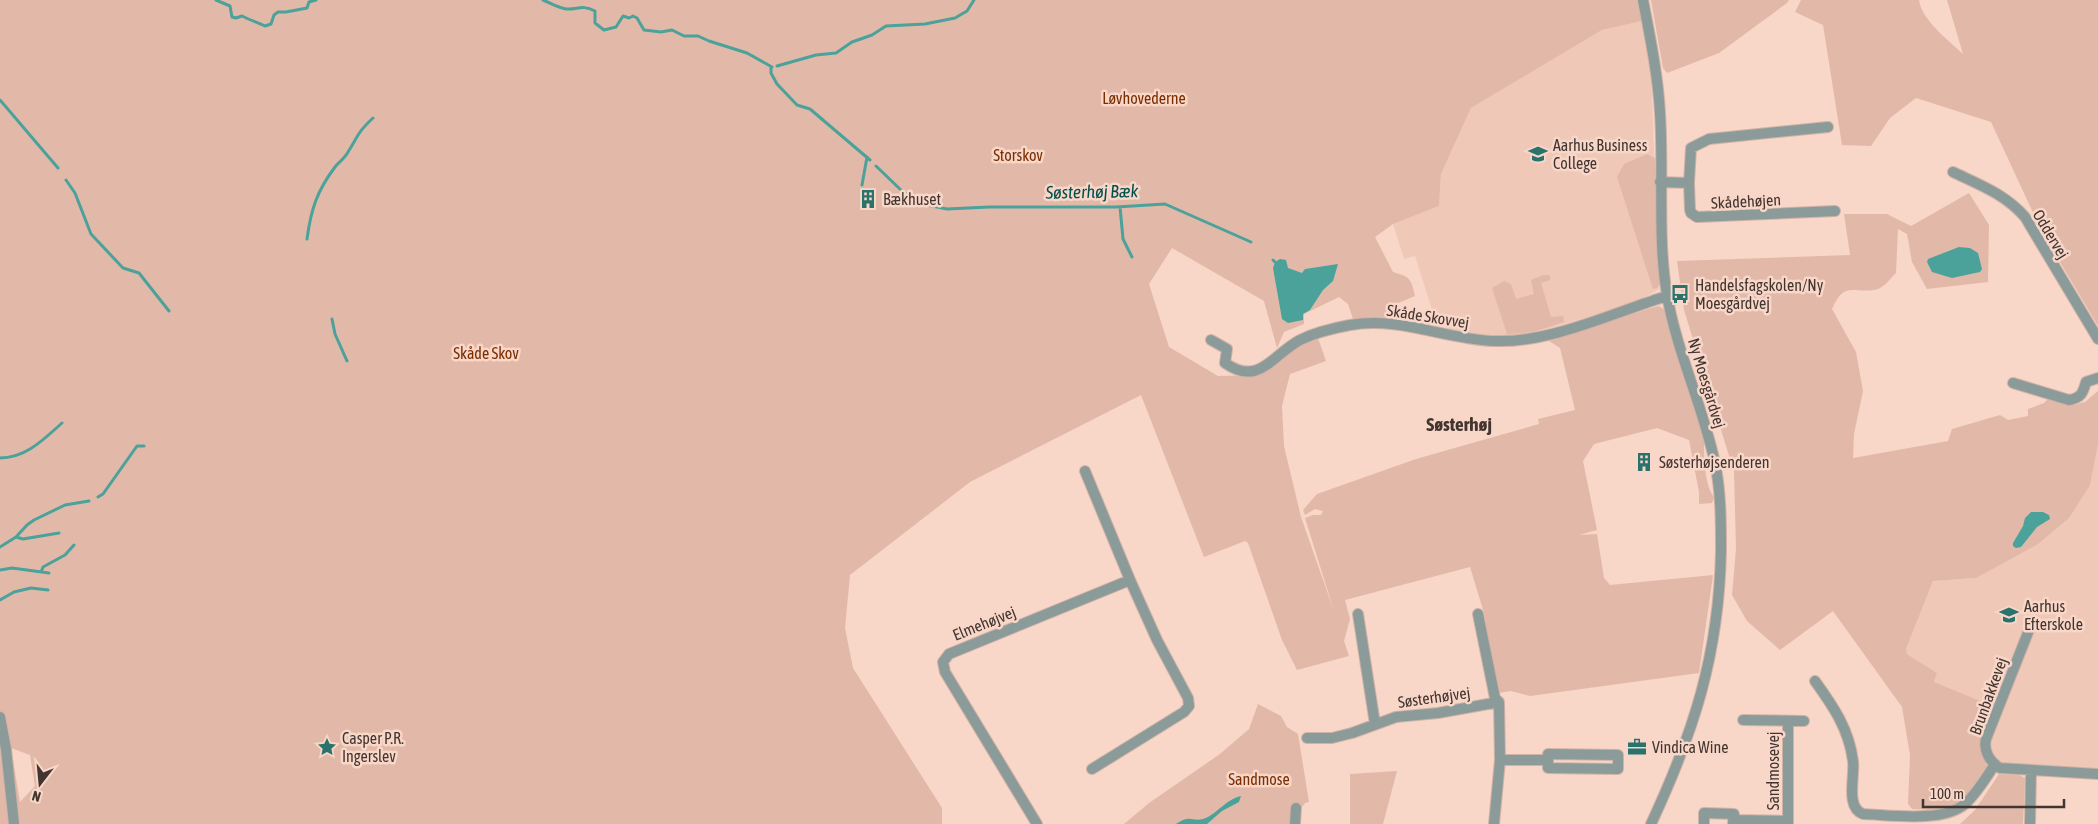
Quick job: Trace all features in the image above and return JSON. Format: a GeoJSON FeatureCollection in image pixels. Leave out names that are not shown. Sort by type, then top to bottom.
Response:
{"type":"FeatureCollection","features":[{"type":"Feature","properties":{"kind":"street","name":"Ny Moesgårdvej"},"geometry":{"type":"LineString","coordinates":[[1643,0],[1652,45],[1660,113],[1662,243],[1667,296],[1688,376],[1715,462],[1721,508],[1717,620],[1707,673],[1682,756],[1651,824]]}},
{"type":"Feature","properties":{"kind":"street","name":"Skådehøjen"},"geometry":{"type":"LineString","coordinates":[[1828,127],[1709,138],[1690,148],[1690,210],[1696,217],[1835,211]]}},
{"type":"Feature","properties":{"kind":"street","name":"Oddervej"},"geometry":{"type":"LineString","coordinates":[[1953,172],[1998,193],[2014,204],[2025,217],[2098,339]]}},
{"type":"Feature","properties":{"kind":"street"},"geometry":{"type":"LineString","coordinates":[[1660,182],[1689,182]]}},
{"type":"Feature","properties":{"kind":"street","name":"Skåde Skovvej"},"geometry":{"type":"LineString","coordinates":[[1210,340],[1227,349],[1225,363],[1235,370],[1246,372],[1267,366],[1284,350],[1301,340],[1350,325],[1389,323],[1460,338],[1496,342],[1538,338],[1667,296]]}},
{"type":"Feature","properties":{"kind":"street"},"geometry":{"type":"LineString","coordinates":[[2013,383],[2069,400],[2077,399],[2082,395],[2086,382],[2098,378]]}},
{"type":"Feature","properties":{"kind":"street"},"geometry":{"type":"LineString","coordinates":[[1085,471],[1130,580],[1157,640],[1188,698],[1189,706],[1184,712],[1092,769]]}},
{"type":"Feature","properties":{"kind":"street","name":"Elmehøjvej"},"geometry":{"type":"LineString","coordinates":[[1037,824],[945,672],[943,662],[949,654],[1130,580]]}},
{"type":"Feature","properties":{"kind":"street"},"geometry":{"type":"LineString","coordinates":[[1358,614],[1375,724]]}},
{"type":"Feature","properties":{"kind":"street","name":"Søsterhøjvej"},"geometry":{"type":"LineString","coordinates":[[1478,614],[1495,698],[1499,702],[1500,760],[1494,824]]}},
{"type":"Feature","properties":{"kind":"street","name":"Brunbakkevej"},"geometry":{"type":"LineString","coordinates":[[1995,764],[1987,754],[1985,744],[2028,630]]}},
{"type":"Feature","properties":{"kind":"street"},"geometry":{"type":"LineString","coordinates":[[1815,682],[1837,712],[1845,729],[1853,762],[1853,805],[1858,812],[1863,814],[1935,815],[1954,811],[1971,799],[1995,764],[2000,768],[2098,774]]}},
{"type":"Feature","properties":{"kind":"street","name":"Søsterhøjvej"},"geometry":{"type":"LineString","coordinates":[[1307,738],[1332,738],[1396,717],[1438,713],[1499,702]]}},
{"type":"Feature","properties":{"kind":"street"},"geometry":{"type":"LineString","coordinates":[[0,717],[6,749],[14,824]]}},
{"type":"Feature","properties":{"kind":"street","name":"Sandmosevej"},"geometry":{"type":"LineString","coordinates":[[1742,720],[1804,722]]}},
{"type":"Feature","properties":{"kind":"street","name":"Sandmosevej"},"geometry":{"type":"LineString","coordinates":[[1704,824],[1704,813],[1734,814],[1733,822],[1788,823],[1788,721]]}},
{"type":"Feature","properties":{"kind":"street"},"geometry":{"type":"LineString","coordinates":[[1548,754],[1618,754],[1618,769],[1548,768],[1548,760],[1548,754]]}},
{"type":"Feature","properties":{"kind":"street"},"geometry":{"type":"LineString","coordinates":[[1500,760],[1548,760]]}},
{"type":"Feature","properties":{"kind":"street"},"geometry":{"type":"LineString","coordinates":[[2030,824],[2031,770]]}},
{"type":"Feature","properties":{"kind":"street"},"geometry":{"type":"LineString","coordinates":[[1295,824],[1296,808]]}},
{"type":"Feature","properties":{"kind":"shaded area"},"geometry":{"type":"Polygon","coordinates":[[[1642,21],[1651,69],[1659,289],[1636,302],[1532,334],[1494,337],[1454,333],[1434,316],[1415,256],[1404,259],[1393,224],[1439,206],[1441,174],[1471,108],[1602,30],[1642,21]]]}},
{"type":"Feature","properties":{"kind":"shaded area","name":"Aarhus Efterskole"},"geometry":{"type":"Polygon","coordinates":[[[2098,445],[2098,769],[1987,766],[1982,757],[1980,738],[1993,706],[1934,682],[1937,673],[1907,654],[1906,649],[1933,581],[1976,578],[2090,485],[2098,445]]]}},
{"type":"Feature","properties":{"kind":"green space","name":"Skåde Skov"},"geometry":{"type":"Polygon","coordinates":[[[0,0],[1637,0],[1642,21],[1602,30],[1471,108],[1441,174],[1439,206],[1393,224],[1375,237],[1393,272],[1409,279],[1415,296],[1396,304],[1386,317],[1353,319],[1348,304],[1339,297],[1304,314],[1304,324],[1284,332],[1277,348],[1264,301],[1172,248],[1149,284],[1169,347],[1218,376],[1260,375],[1297,347],[1318,338],[1326,361],[1290,374],[1282,406],[1284,446],[1301,517],[1334,611],[1305,518],[1321,515],[1323,511],[1315,509],[1305,515],[1303,510],[1317,494],[1416,459],[1539,424],[1538,419],[1575,410],[1560,348],[1549,341],[1659,306],[1666,311],[1704,438],[1706,477],[1714,497],[1712,503],[1699,504],[1699,492],[1689,440],[1657,428],[1594,444],[1583,461],[1597,530],[1579,535],[1597,534],[1604,578],[1610,585],[1713,575],[1699,673],[1530,696],[1511,691],[1498,693],[1484,613],[1470,567],[1345,600],[1350,619],[1344,641],[1349,656],[1297,670],[1282,640],[1248,543],[1245,541],[1204,557],[1141,395],[970,482],[850,575],[845,628],[853,668],[942,808],[942,824],[0,824],[0,0]],[[11,748],[20,802],[35,786],[30,755],[11,748]]]}},
{"type":"Feature","properties":{"kind":"green space"},"geometry":{"type":"Polygon","coordinates":[[[1651,0],[1789,0],[1719,53],[1667,73],[1663,68],[1651,0]]]}},
{"type":"Feature","properties":{"kind":"green space"},"geometry":{"type":"Polygon","coordinates":[[[1801,0],[1919,0],[1930,22],[1963,54],[1947,0],[2098,0],[2098,326],[2042,232],[1991,122],[1916,98],[1890,118],[1871,146],[1842,145],[1823,25],[1795,12],[1801,0]]]}},
{"type":"Feature","properties":{"kind":"green space"},"geometry":{"type":"Polygon","coordinates":[[[1647,154],[1655,158],[1660,284],[1657,288],[1653,289],[1617,177],[1624,164],[1647,154]]]}},
{"type":"Feature","properties":{"kind":"green space"},"geometry":{"type":"Polygon","coordinates":[[[1969,193],[1989,225],[1988,282],[1927,289],[1912,262],[1907,234],[1898,229],[1896,273],[1878,289],[1846,291],[1841,294],[1832,309],[1856,352],[1863,391],[1854,434],[1853,458],[1948,441],[1952,429],[2000,415],[2008,420],[2028,416],[2028,409],[2044,403],[2048,399],[2074,405],[2085,402],[2098,391],[2098,445],[2090,485],[2069,518],[2038,544],[1976,578],[1933,581],[1906,649],[1907,654],[1937,673],[1934,682],[1993,706],[1982,736],[1983,758],[1987,766],[1971,791],[1954,805],[1943,809],[1912,809],[1908,804],[1910,755],[1902,707],[1833,611],[1780,650],[1747,621],[1732,595],[1736,549],[1734,472],[1684,310],[1677,261],[1850,255],[1844,214],[1887,214],[1911,226],[1969,193]]]}},
{"type":"Feature","properties":{"kind":"green space"},"geometry":{"type":"Polygon","coordinates":[[[1543,275],[1550,275],[1550,280],[1541,283],[1551,317],[1563,316],[1564,322],[1533,332],[1507,334],[1492,288],[1504,281],[1511,284],[1516,299],[1534,294],[1531,280],[1543,275]]]}},
{"type":"Feature","properties":{"kind":"green space","name":"Sandmose"},"geometry":{"type":"Polygon","coordinates":[[[1258,704],[1281,716],[1287,727],[1298,734],[1309,802],[1305,803],[1290,824],[1124,824],[1149,803],[1220,754],[1249,729],[1258,704]]]}},
{"type":"Feature","properties":{"kind":"green space"},"geometry":{"type":"Polygon","coordinates":[[[1397,771],[1383,824],[1350,824],[1350,774],[1397,771]]]}},
{"type":"Feature","properties":{"kind":"green space"},"geometry":{"type":"Polygon","coordinates":[[[1999,774],[2019,775],[2025,778],[2023,824],[1960,824],[1975,810],[1999,774]]]}},
{"type":"Feature","properties":{"kind":"water"},"geometry":{"type":"Polygon","coordinates":[[[1959,247],[1970,248],[1978,253],[1982,269],[1980,272],[1952,278],[1932,272],[1927,262],[1928,259],[1959,247]]]}},
{"type":"Feature","properties":{"kind":"water"},"geometry":{"type":"Polygon","coordinates":[[[1280,259],[1286,260],[1288,268],[1302,273],[1305,269],[1338,264],[1333,281],[1323,290],[1310,310],[1303,314],[1303,320],[1288,323],[1282,319],[1273,268],[1275,262],[1280,259]]]}},
{"type":"Feature","properties":{"kind":"water"},"geometry":{"type":"Polygon","coordinates":[[[2031,512],[2043,512],[2049,515],[2050,519],[2037,527],[2021,547],[2016,548],[2013,546],[2013,543],[2023,526],[2025,518],[2031,512]]]}},
{"type":"Feature","properties":{"kind":"water"},"geometry":{"type":"Polygon","coordinates":[[[1241,796],[1239,802],[1222,811],[1207,824],[1176,824],[1185,819],[1203,819],[1212,815],[1230,800],[1241,796]]]}},
{"type":"Feature","properties":{"kind":"waterway","name":"Søsterhøj Bæk"},"geometry":{"type":"LineString","coordinates":[[216,0],[230,6],[232,17],[242,16],[265,26],[271,24],[274,15],[278,12],[307,8],[309,2],[316,0]]}},
{"type":"Feature","properties":{"kind":"waterway","name":"Søsterhøj Bæk"},"geometry":{"type":"LineString","coordinates":[[543,0],[557,7],[583,8],[595,11],[595,23],[604,30],[616,27],[623,16],[629,18],[633,16],[637,18],[644,30],[661,32],[672,30],[684,36],[698,36],[747,53],[772,67]]}},
{"type":"Feature","properties":{"kind":"waterway"},"geometry":{"type":"LineString","coordinates":[[777,66],[816,55],[836,53],[852,42],[872,35],[886,26],[925,24],[955,18],[967,11],[974,0]]}},
{"type":"Feature","properties":{"kind":"waterway","name":"Søsterhøj Bæk"},"geometry":{"type":"LineString","coordinates":[[771,67],[771,73],[777,84],[797,105],[810,109],[870,160]]}},
{"type":"Feature","properties":{"kind":"waterway"},"geometry":{"type":"LineString","coordinates":[[0,100],[58,168]]}},
{"type":"Feature","properties":{"kind":"waterway"},"geometry":{"type":"LineString","coordinates":[[307,239],[313,209],[319,192],[335,167],[347,154],[361,131],[373,118]]}},
{"type":"Feature","properties":{"kind":"waterway"},"geometry":{"type":"LineString","coordinates":[[862,185],[867,157]]}},
{"type":"Feature","properties":{"kind":"waterway","name":"Søsterhøj Bæk"},"geometry":{"type":"LineString","coordinates":[[876,166],[902,191],[915,199]]}},
{"type":"Feature","properties":{"kind":"waterway"},"geometry":{"type":"LineString","coordinates":[[66,180],[75,193],[91,234],[123,268],[139,273],[169,311]]}},
{"type":"Feature","properties":{"kind":"waterway","name":"Søsterhøj Bæk"},"geometry":{"type":"LineString","coordinates":[[927,205],[947,209],[989,207],[1116,207],[1165,204],[1251,242]]}},
{"type":"Feature","properties":{"kind":"waterway"},"geometry":{"type":"LineString","coordinates":[[1120,207],[1123,239],[1132,257]]}},
{"type":"Feature","properties":{"kind":"waterway"},"geometry":{"type":"LineString","coordinates":[[332,319],[335,334],[347,361]]}},
{"type":"Feature","properties":{"kind":"waterway"},"geometry":{"type":"LineString","coordinates":[[0,458],[18,455],[26,451],[62,423]]}},
{"type":"Feature","properties":{"kind":"waterway"},"geometry":{"type":"LineString","coordinates":[[98,497],[103,494],[137,446],[144,446]]}},
{"type":"Feature","properties":{"kind":"waterway"},"geometry":{"type":"LineString","coordinates":[[0,547],[16,537],[34,520],[65,505],[89,501]]}},
{"type":"Feature","properties":{"kind":"waterway"},"geometry":{"type":"LineString","coordinates":[[16,537],[23,539],[59,533]]}},
{"type":"Feature","properties":{"kind":"waterway"},"geometry":{"type":"LineString","coordinates":[[41,572],[43,567],[65,555],[74,545]]}},
{"type":"Feature","properties":{"kind":"waterway"},"geometry":{"type":"LineString","coordinates":[[0,570],[12,568],[49,573]]}},
{"type":"Feature","properties":{"kind":"waterway"},"geometry":{"type":"LineString","coordinates":[[0,600],[14,592],[31,588],[48,590]]}},
{"type":"Feature","properties":{"kind":"place","name":"Aarhus Business College"},"geometry":{"type":"Point","coordinates":[1538,154]}},
{"type":"Feature","properties":{"kind":"place","name":"Bækhuset"},"geometry":{"type":"Point","coordinates":[868,199]}},
{"type":"Feature","properties":{"kind":"place","name":"Handelsfagskolen/Ny Moesgårdvej"},"geometry":{"type":"Point","coordinates":[1680,294]}},
{"type":"Feature","properties":{"kind":"place","name":"Søsterhøjsenderen"},"geometry":{"type":"Point","coordinates":[1644,462]}},
{"type":"Feature","properties":{"kind":"place","name":"Aarhus Efterskole"},"geometry":{"type":"Point","coordinates":[2009,615]}},
{"type":"Feature","properties":{"kind":"place","name":"Casper P.R. Ingerslev"},"geometry":{"type":"Point","coordinates":[327,747]}},
{"type":"Feature","properties":{"kind":"place","name":"Vindica Wine"},"geometry":{"type":"Point","coordinates":[1637,747]}},
{"type":"Feature","properties":{"kind":"district","name":"Søsterhøj"},"geometry":{"type":"Point","coordinates":[1459,424]}},
{"type":"Feature","properties":{"kind":"park label","name":"Løvhovederne"},"geometry":{"type":"Point","coordinates":[1144,98]}},
{"type":"Feature","properties":{"kind":"park label","name":"Storskov"},"geometry":{"type":"Point","coordinates":[1018,155]}}]}
